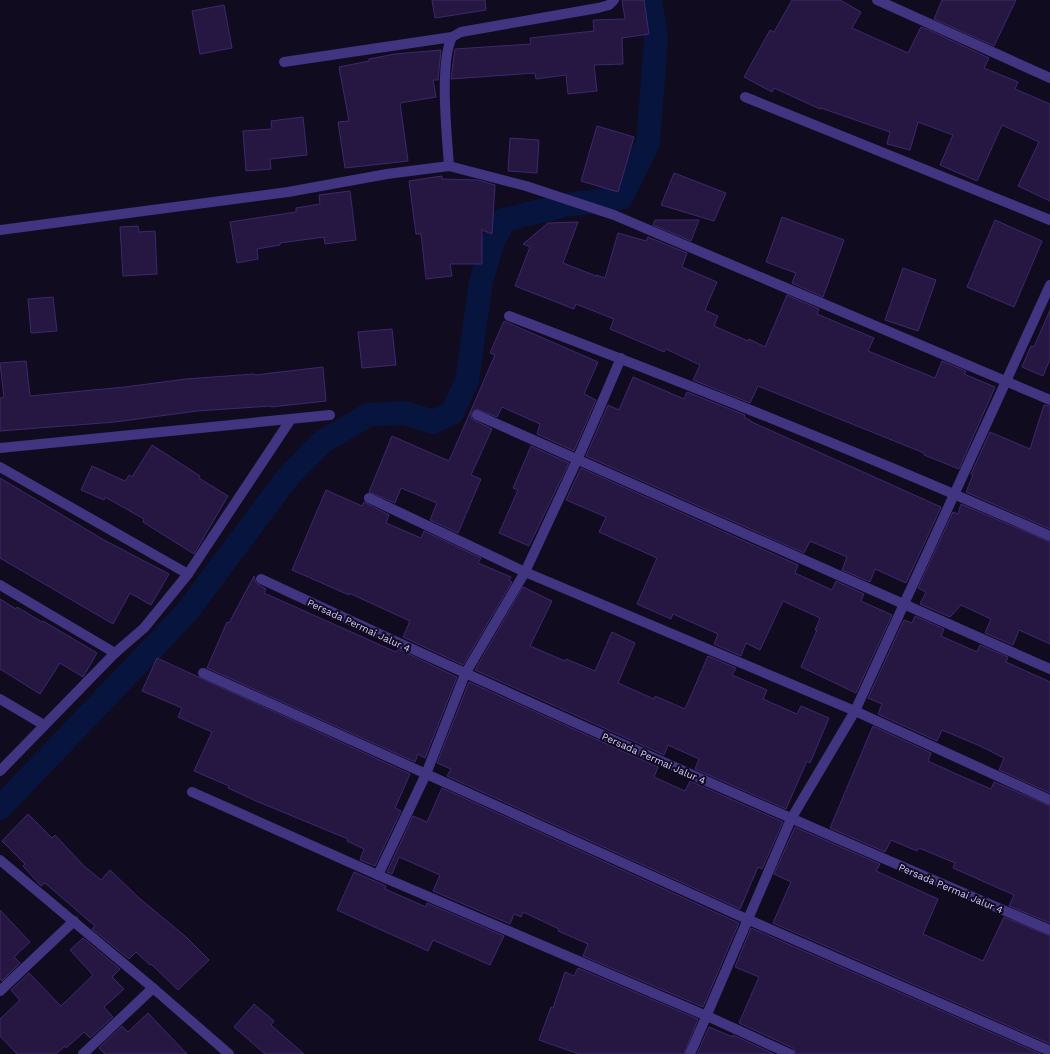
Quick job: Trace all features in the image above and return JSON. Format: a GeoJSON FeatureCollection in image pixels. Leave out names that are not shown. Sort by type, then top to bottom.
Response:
{"type":"FeatureCollection","features":[{"type":"Feature","properties":{"kind":"street"},"geometry":{"type":"LineString","coordinates":[[284,62],[452,37],[461,32],[598,8],[609,5],[614,0]]}},
{"type":"Feature","properties":{"kind":"street"},"geometry":{"type":"LineString","coordinates":[[877,0],[1050,78]]}},
{"type":"Feature","properties":{"kind":"street"},"geometry":{"type":"LineString","coordinates":[[449,166],[446,103],[447,52],[452,37]]}},
{"type":"Feature","properties":{"kind":"street"},"geometry":{"type":"LineString","coordinates":[[745,97],[1050,220]]}},
{"type":"Feature","properties":{"kind":"street"},"geometry":{"type":"LineString","coordinates":[[0,230],[288,192],[387,174],[449,166],[545,192],[603,211],[1050,400]]}},
{"type":"Feature","properties":{"kind":"street"},"geometry":{"type":"LineString","coordinates":[[690,1054],[749,920],[791,819],[855,711],[1050,285]]}},
{"type":"Feature","properties":{"kind":"street"},"geometry":{"type":"LineString","coordinates":[[509,316],[621,358],[955,494],[1050,536]]}},
{"type":"Feature","properties":{"kind":"street"},"geometry":{"type":"LineString","coordinates":[[378,875],[426,774],[465,674],[525,572],[578,458],[621,358]]}},
{"type":"Feature","properties":{"kind":"street"},"geometry":{"type":"LineString","coordinates":[[0,448],[330,415]]}},
{"type":"Feature","properties":{"kind":"street"},"geometry":{"type":"LineString","coordinates":[[477,415],[578,458],[1050,669]]}},
{"type":"Feature","properties":{"kind":"street"},"geometry":{"type":"LineString","coordinates":[[0,771],[116,653],[144,628],[188,574],[291,419]]}},
{"type":"Feature","properties":{"kind":"street"},"geometry":{"type":"LineString","coordinates":[[0,467],[188,574]]}},
{"type":"Feature","properties":{"kind":"street"},"geometry":{"type":"LineString","coordinates":[[368,498],[525,572],[855,711],[1050,800]]}},
{"type":"Feature","properties":{"kind":"street","name":"Persada Permai Jalur 4"},"geometry":{"type":"LineString","coordinates":[[261,579],[465,674],[791,819],[1050,930]]}},
{"type":"Feature","properties":{"kind":"street"},"geometry":{"type":"LineString","coordinates":[[0,585],[116,653]]}},
{"type":"Feature","properties":{"kind":"street"},"geometry":{"type":"LineString","coordinates":[[203,673],[749,920],[1050,1051]]}},
{"type":"Feature","properties":{"kind":"street"},"geometry":{"type":"LineString","coordinates":[[0,699],[44,725]]}},
{"type":"Feature","properties":{"kind":"street"},"geometry":{"type":"LineString","coordinates":[[192,792],[378,875],[707,1016],[790,1054]]}},
{"type":"Feature","properties":{"kind":"street"},"geometry":{"type":"LineString","coordinates":[[0,860],[153,988],[228,1054]]}},
{"type":"Feature","properties":{"kind":"street"},"geometry":{"type":"LineString","coordinates":[[0,991],[74,921]]}},
{"type":"Feature","properties":{"kind":"street"},"geometry":{"type":"LineString","coordinates":[[82,1054],[153,988]]}},
{"type":"Feature","properties":{"kind":"building"},"geometry":{"type":"Polygon","coordinates":[[[432,0],[485,0],[486,10],[435,18],[432,0]]]}},
{"type":"Feature","properties":{"kind":"building"},"geometry":{"type":"Polygon","coordinates":[[[622,0],[644,0],[649,34],[622,38],[623,64],[594,65],[597,91],[568,94],[566,75],[536,79],[535,73],[451,79],[455,49],[531,44],[530,38],[594,31],[593,20],[625,19],[622,0]]]}},
{"type":"Feature","properties":{"kind":"building"},"geometry":{"type":"Polygon","coordinates":[[[792,0],[840,0],[861,12],[852,28],[908,53],[921,27],[929,30],[989,58],[984,68],[1018,82],[1015,89],[1050,104],[1050,201],[1018,186],[1039,142],[1002,125],[977,181],[940,165],[953,135],[918,122],[910,150],[887,144],[890,132],[821,108],[820,109],[774,88],[772,92],[744,77],[770,30],[774,32],[792,0]]]}},
{"type":"Feature","properties":{"kind":"building"},"geometry":{"type":"Polygon","coordinates":[[[942,0],[1016,0],[994,46],[934,19],[942,0]]]}},
{"type":"Feature","properties":{"kind":"building"},"geometry":{"type":"Polygon","coordinates":[[[224,5],[232,48],[200,54],[192,11],[224,5]]]}},
{"type":"Feature","properties":{"kind":"building"},"geometry":{"type":"Polygon","coordinates":[[[441,50],[438,80],[433,80],[436,97],[400,103],[408,161],[345,168],[338,122],[349,121],[339,67],[395,54],[441,50]]]}},
{"type":"Feature","properties":{"kind":"building"},"geometry":{"type":"Polygon","coordinates":[[[303,117],[307,155],[270,159],[271,169],[246,171],[243,131],[272,129],[271,121],[303,117]]]}},
{"type":"Feature","properties":{"kind":"building"},"geometry":{"type":"Polygon","coordinates":[[[597,126],[634,137],[618,192],[581,181],[597,126]]]}},
{"type":"Feature","properties":{"kind":"building"},"geometry":{"type":"Polygon","coordinates":[[[510,138],[539,140],[537,173],[508,171],[510,138]]]}},
{"type":"Feature","properties":{"kind":"building"},"geometry":{"type":"Polygon","coordinates":[[[674,173],[726,193],[714,221],[661,205],[674,173]]]}},
{"type":"Feature","properties":{"kind":"building"},"geometry":{"type":"Polygon","coordinates":[[[442,176],[442,179],[478,180],[495,185],[492,234],[482,230],[482,264],[450,264],[452,276],[426,279],[421,234],[416,234],[409,181],[442,176]]]}},
{"type":"Feature","properties":{"kind":"building"},"geometry":{"type":"Polygon","coordinates":[[[350,191],[356,240],[325,244],[324,237],[280,243],[280,245],[257,249],[258,259],[237,263],[230,222],[296,212],[296,208],[320,204],[319,195],[350,191]]]}},
{"type":"Feature","properties":{"kind":"building"},"geometry":{"type":"Polygon","coordinates":[[[782,217],[844,240],[823,297],[792,283],[796,273],[766,262],[782,217]]]}},
{"type":"Feature","properties":{"kind":"building"},"geometry":{"type":"Polygon","coordinates":[[[655,220],[699,220],[691,241],[653,225],[655,220]]]}},
{"type":"Feature","properties":{"kind":"building"},"geometry":{"type":"Polygon","coordinates":[[[995,220],[1042,241],[1014,307],[967,287],[995,220]]]}},
{"type":"Feature","properties":{"kind":"building"},"geometry":{"type":"Polygon","coordinates":[[[578,222],[563,263],[605,278],[618,233],[646,241],[648,237],[687,253],[682,267],[717,282],[705,310],[718,316],[714,326],[748,341],[749,339],[765,347],[787,295],[819,309],[817,314],[874,338],[868,351],[935,378],[942,361],[966,371],[964,374],[995,387],[959,469],[924,455],[924,453],[758,386],[750,403],[693,380],[700,365],[666,349],[664,352],[610,329],[614,319],[576,304],[574,309],[515,286],[530,247],[523,244],[548,223],[578,222]]]}},
{"type":"Feature","properties":{"kind":"building"},"geometry":{"type":"Polygon","coordinates":[[[138,226],[139,232],[155,231],[157,274],[123,276],[120,227],[138,226]]]}},
{"type":"Feature","properties":{"kind":"building"},"geometry":{"type":"Polygon","coordinates":[[[903,268],[936,280],[918,331],[885,320],[903,268]]]}},
{"type":"Feature","properties":{"kind":"building"},"geometry":{"type":"Polygon","coordinates":[[[53,297],[57,331],[31,333],[28,299],[53,297]]]}},
{"type":"Feature","properties":{"kind":"building"},"geometry":{"type":"Polygon","coordinates":[[[1050,310],[1050,359],[1043,376],[1022,367],[1031,346],[1034,347],[1050,310]]]}},
{"type":"Feature","properties":{"kind":"building"},"geometry":{"type":"Polygon","coordinates":[[[504,321],[598,362],[584,394],[596,400],[574,451],[537,434],[540,424],[502,407],[497,417],[476,409],[471,413],[472,419],[492,429],[471,475],[481,479],[458,533],[430,520],[437,503],[401,488],[395,503],[369,492],[392,436],[449,461],[495,355],[490,353],[504,321]]]}},
{"type":"Feature","properties":{"kind":"building"},"geometry":{"type":"Polygon","coordinates":[[[392,329],[396,365],[362,368],[358,332],[392,329]]]}},
{"type":"Feature","properties":{"kind":"building"},"geometry":{"type":"Polygon","coordinates":[[[26,361],[30,396],[125,387],[186,379],[255,375],[323,367],[326,401],[271,407],[197,411],[115,422],[0,431],[0,398],[4,397],[0,363],[26,361]]]}},
{"type":"Feature","properties":{"kind":"building"},"geometry":{"type":"Polygon","coordinates":[[[633,377],[684,399],[687,392],[745,415],[744,417],[754,423],[941,507],[906,583],[875,569],[870,582],[842,570],[847,557],[810,541],[804,553],[586,456],[608,405],[619,410],[633,377]]]}},
{"type":"Feature","properties":{"kind":"building"},"geometry":{"type":"Polygon","coordinates":[[[1044,405],[1050,406],[1050,529],[966,492],[973,475],[971,474],[990,432],[1030,449],[1044,405]]]}},
{"type":"Feature","properties":{"kind":"building"},"geometry":{"type":"Polygon","coordinates":[[[152,445],[200,476],[199,478],[228,496],[194,554],[143,522],[144,519],[105,497],[104,500],[81,490],[92,466],[125,481],[129,475],[132,477],[152,445]]]}},
{"type":"Feature","properties":{"kind":"building"},"geometry":{"type":"Polygon","coordinates":[[[531,446],[569,463],[529,546],[499,533],[518,490],[513,488],[531,446]]]}},
{"type":"Feature","properties":{"kind":"building"},"geometry":{"type":"Polygon","coordinates":[[[581,468],[798,565],[795,573],[832,590],[836,581],[864,594],[861,601],[892,615],[856,693],[801,667],[817,630],[815,630],[820,618],[783,601],[760,650],[746,643],[741,656],[714,644],[718,634],[673,614],[671,619],[637,604],[657,558],[599,532],[606,517],[566,500],[581,468]]]}},
{"type":"Feature","properties":{"kind":"building"},"geometry":{"type":"Polygon","coordinates":[[[0,478],[104,540],[169,574],[151,605],[130,593],[113,624],[0,558],[0,478]]]}},
{"type":"Feature","properties":{"kind":"building"},"geometry":{"type":"Polygon","coordinates":[[[326,490],[362,506],[364,502],[389,515],[386,523],[421,538],[424,531],[481,558],[478,563],[511,577],[509,580],[512,582],[463,665],[403,637],[410,621],[349,593],[349,595],[292,570],[326,490]]]}},
{"type":"Feature","properties":{"kind":"building"},"geometry":{"type":"Polygon","coordinates":[[[961,504],[1050,542],[1050,644],[1019,630],[1013,645],[985,633],[991,619],[961,605],[950,617],[920,604],[926,592],[918,588],[953,512],[958,514],[961,504]]]}},
{"type":"Feature","properties":{"kind":"building"},"geometry":{"type":"Polygon","coordinates":[[[254,576],[256,583],[266,589],[264,593],[396,652],[398,649],[457,677],[425,758],[418,754],[415,762],[207,668],[227,622],[229,623],[254,576]]]}},
{"type":"Feature","properties":{"kind":"building"},"geometry":{"type":"Polygon","coordinates":[[[523,587],[552,601],[530,646],[565,661],[566,659],[595,671],[612,632],[635,643],[618,683],[654,699],[655,696],[685,709],[708,656],[736,668],[732,675],[767,690],[763,699],[797,714],[801,706],[829,718],[810,763],[807,761],[786,809],[695,769],[699,759],[668,745],[664,755],[475,670],[523,587]]]}},
{"type":"Feature","properties":{"kind":"building"},"geometry":{"type":"Polygon","coordinates":[[[0,599],[16,609],[17,607],[42,622],[43,621],[97,653],[83,677],[60,663],[40,694],[0,669],[0,599]]]}},
{"type":"Feature","properties":{"kind":"building"},"geometry":{"type":"Polygon","coordinates":[[[915,616],[944,629],[941,636],[977,652],[980,645],[1008,657],[1006,662],[1050,682],[1050,793],[999,770],[1004,758],[980,746],[942,730],[937,741],[878,714],[882,704],[868,698],[904,620],[912,623],[915,616]]]}},
{"type":"Feature","properties":{"kind":"building"},"geometry":{"type":"Polygon","coordinates":[[[157,658],[410,774],[395,808],[401,811],[375,866],[360,860],[364,849],[347,841],[348,839],[256,801],[228,788],[229,786],[194,771],[212,732],[178,717],[182,708],[142,691],[157,658]]]}},
{"type":"Feature","properties":{"kind":"building"},"geometry":{"type":"Polygon","coordinates":[[[469,682],[658,767],[654,777],[685,791],[690,781],[783,822],[762,869],[758,867],[740,909],[447,776],[451,769],[437,763],[469,682]]]}},
{"type":"Feature","properties":{"kind":"building"},"geometry":{"type":"Polygon","coordinates":[[[873,726],[931,753],[928,761],[954,773],[991,789],[994,782],[1050,806],[1050,923],[1009,906],[1014,895],[953,868],[955,863],[919,848],[917,851],[891,840],[885,852],[830,828],[873,726]]]}},
{"type":"Feature","properties":{"kind":"building"},"geometry":{"type":"Polygon","coordinates":[[[442,788],[739,923],[703,1007],[583,956],[588,944],[558,931],[559,929],[523,912],[521,917],[514,914],[510,924],[433,891],[440,875],[399,857],[392,874],[387,872],[413,816],[427,822],[442,788]]]}},
{"type":"Feature","properties":{"kind":"building"},"geometry":{"type":"Polygon","coordinates":[[[28,814],[52,838],[55,835],[84,866],[101,880],[110,870],[139,898],[185,936],[209,960],[178,990],[136,952],[129,959],[92,929],[95,926],[45,883],[41,886],[23,866],[25,864],[2,841],[28,814]]]}},
{"type":"Feature","properties":{"kind":"building"},"geometry":{"type":"Polygon","coordinates":[[[795,827],[880,864],[876,871],[938,899],[923,934],[983,961],[1004,917],[1050,936],[1050,1044],[773,923],[791,882],[774,874],[795,827]]]}},
{"type":"Feature","properties":{"kind":"building"},"geometry":{"type":"Polygon","coordinates":[[[354,872],[386,886],[385,889],[426,907],[427,903],[504,936],[490,965],[433,940],[428,951],[337,910],[354,872]]]}},
{"type":"Feature","properties":{"kind":"building"},"geometry":{"type":"Polygon","coordinates":[[[0,910],[30,942],[14,957],[20,963],[2,981],[0,979],[0,910]]]}},
{"type":"Feature","properties":{"kind":"building"},"geometry":{"type":"Polygon","coordinates":[[[751,928],[1041,1054],[796,1054],[793,1048],[739,1023],[759,977],[735,967],[751,928]]]}},
{"type":"Feature","properties":{"kind":"building"},"geometry":{"type":"Polygon","coordinates":[[[83,938],[120,969],[112,977],[124,989],[104,1007],[113,1017],[90,1038],[84,1032],[66,1048],[65,1046],[56,1054],[17,1054],[0,1036],[0,1019],[20,1000],[11,990],[29,973],[61,1006],[93,975],[70,950],[83,938]]]}},
{"type":"Feature","properties":{"kind":"building"},"geometry":{"type":"Polygon","coordinates":[[[578,968],[698,1019],[684,1054],[579,1054],[539,1040],[551,1007],[553,1008],[565,972],[574,976],[578,968]]]}},
{"type":"Feature","properties":{"kind":"building"},"geometry":{"type":"Polygon","coordinates":[[[254,1004],[274,1021],[271,1025],[304,1054],[265,1054],[234,1027],[254,1004]]]}},
{"type":"Feature","properties":{"kind":"building"},"geometry":{"type":"Polygon","coordinates":[[[148,1013],[187,1054],[105,1054],[99,1048],[122,1026],[128,1032],[148,1013]]]}},
{"type":"Feature","properties":{"kind":"building"},"geometry":{"type":"Polygon","coordinates":[[[709,1027],[733,1037],[733,1035],[774,1054],[697,1054],[709,1027]]]}},
{"type":"Feature","properties":{"kind":"waterway"},"geometry":{"type":"LineString","coordinates":[[0,808],[186,613],[287,478],[322,442],[368,415],[405,413],[433,422],[452,413],[467,381],[481,282],[492,244],[504,220],[565,205],[621,198],[648,143],[656,40],[650,0]]}}]}
